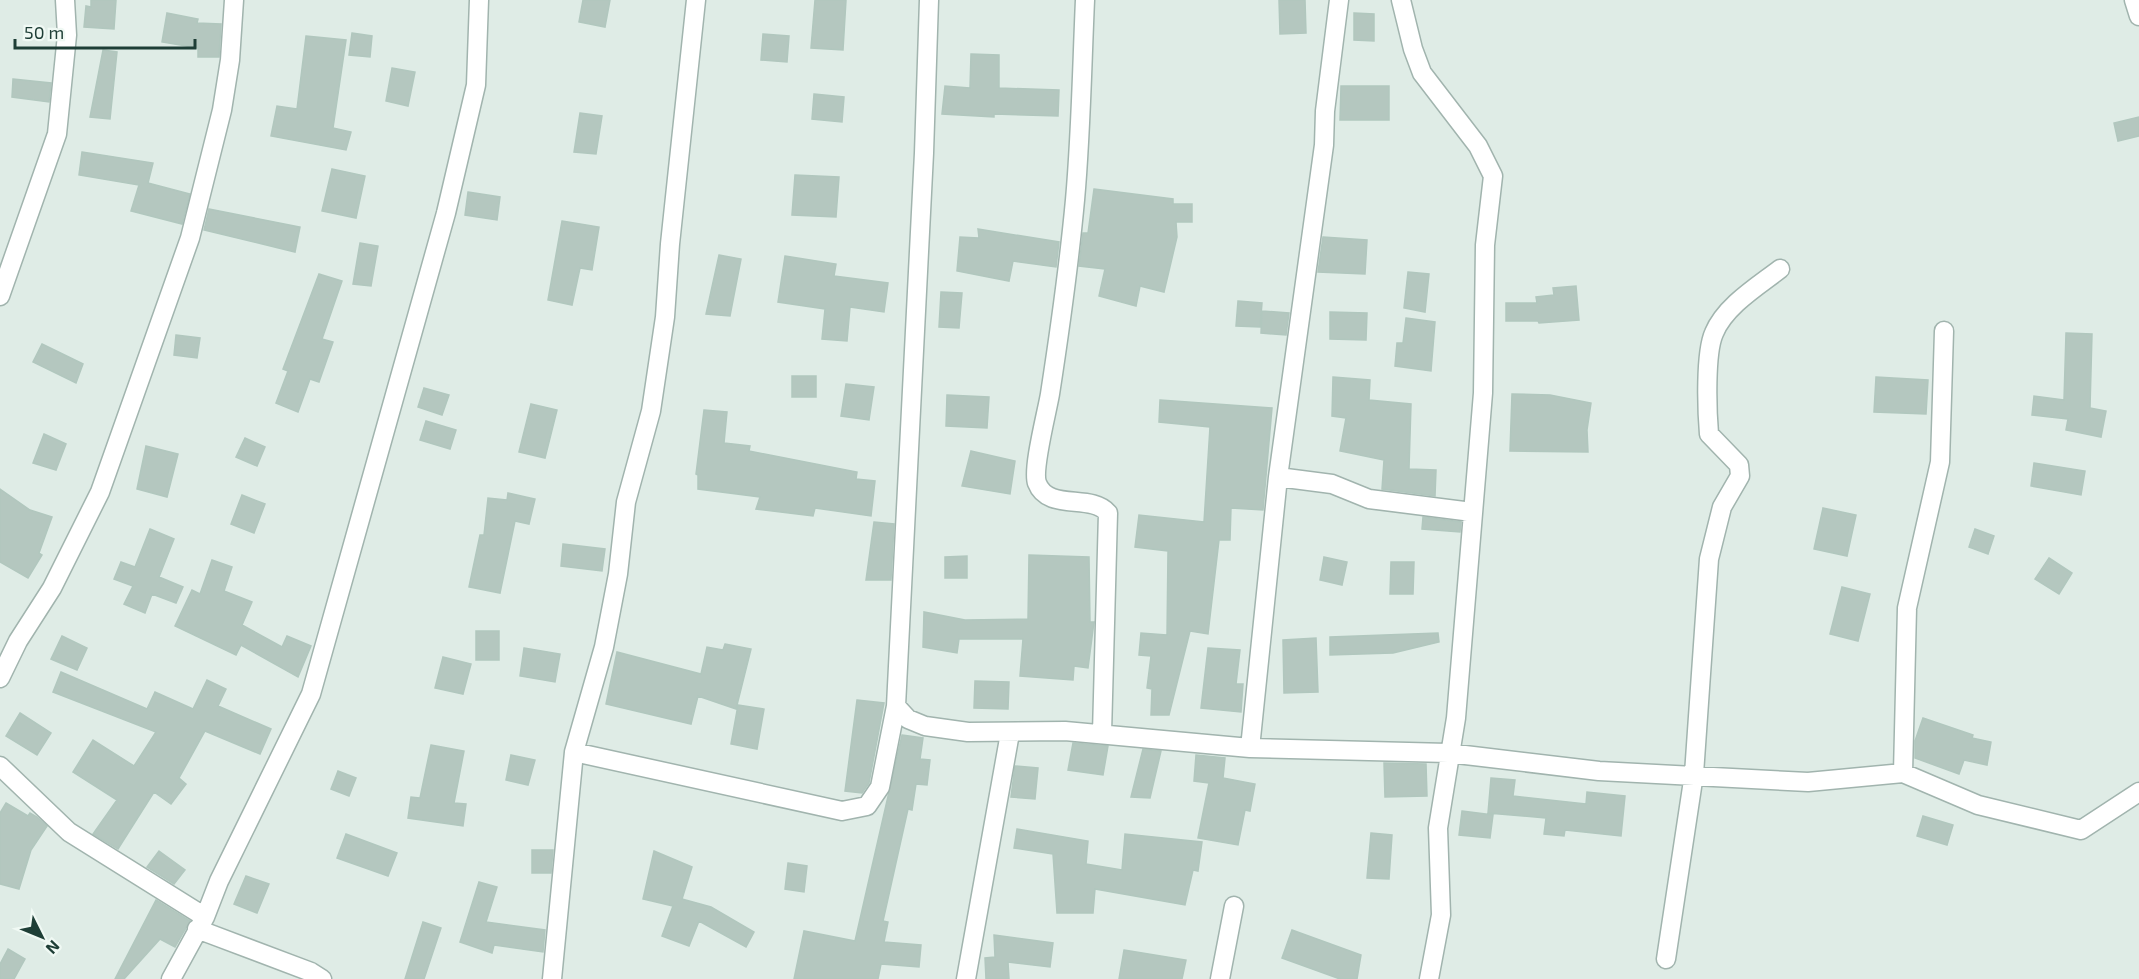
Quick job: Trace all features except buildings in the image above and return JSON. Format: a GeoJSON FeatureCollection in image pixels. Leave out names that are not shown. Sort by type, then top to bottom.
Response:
{"type":"FeatureCollection","features":[{"type":"Feature","properties":{"kind":"street"},"geometry":{"type":"LineString","coordinates":[[0,296],[57,134],[67,35],[65,0]]}},
{"type":"Feature","properties":{"kind":"street"},"geometry":{"type":"LineString","coordinates":[[0,678],[18,641],[52,588],[100,492],[190,238],[222,110],[230,60],[234,0]]}},
{"type":"Feature","properties":{"kind":"street"},"geometry":{"type":"LineString","coordinates":[[171,979],[201,923],[219,881],[311,693],[446,213],[476,85],[479,0]]}},
{"type":"Feature","properties":{"kind":"street"},"geometry":{"type":"LineString","coordinates":[[552,979],[574,752],[604,647],[618,574],[626,502],[651,411],[665,317],[670,244],[696,0]]}},
{"type":"Feature","properties":{"kind":"street"},"geometry":{"type":"LineString","coordinates":[[574,752],[842,811],[858,809],[873,800],[880,787],[896,706],[924,153],[929,0]]}},
{"type":"Feature","properties":{"kind":"street"},"geometry":{"type":"LineString","coordinates":[[1085,0],[1075,198],[1044,436],[1035,472],[1041,490],[1048,495],[1098,505],[1108,513],[1102,733]]}},
{"type":"Feature","properties":{"kind":"street"},"geometry":{"type":"LineString","coordinates":[[1250,748],[1278,477],[1324,145],[1325,111],[1339,0]]}},
{"type":"Feature","properties":{"kind":"street"},"geometry":{"type":"LineString","coordinates":[[1401,0],[1413,49],[1422,72],[1478,146],[1493,176],[1485,245],[1484,393],[1456,718],[1448,753],[1438,828],[1441,915],[1429,979]]}},
{"type":"Feature","properties":{"kind":"street"},"geometry":{"type":"LineString","coordinates":[[2134,0],[2139,16]]}},
{"type":"Feature","properties":{"kind":"street"},"geometry":{"type":"LineString","coordinates":[[1666,959],[1694,774],[1709,559],[1722,507],[1740,476],[1739,465],[1709,434],[1710,350],[1714,332],[1724,318],[1780,269]]}},
{"type":"Feature","properties":{"kind":"street"},"geometry":{"type":"LineString","coordinates":[[1903,773],[1907,608],[1940,462],[1944,331]]}},
{"type":"Feature","properties":{"kind":"street"},"geometry":{"type":"LineString","coordinates":[[1278,477],[1332,484],[1369,499],[1472,512]]}},
{"type":"Feature","properties":{"kind":"street"},"geometry":{"type":"LineString","coordinates":[[896,706],[908,719],[925,726],[968,732],[1065,731],[1250,748],[1448,753],[1599,771],[1694,774],[1808,782],[1903,773],[1978,805],[2081,830],[2139,792]]}},
{"type":"Feature","properties":{"kind":"street"},"geometry":{"type":"LineString","coordinates":[[966,979],[1010,733]]}},
{"type":"Feature","properties":{"kind":"street"},"geometry":{"type":"LineString","coordinates":[[0,766],[69,832],[201,923],[322,979]]}},
{"type":"Feature","properties":{"kind":"street"},"geometry":{"type":"LineString","coordinates":[[1220,979],[1234,906]]}}]}
